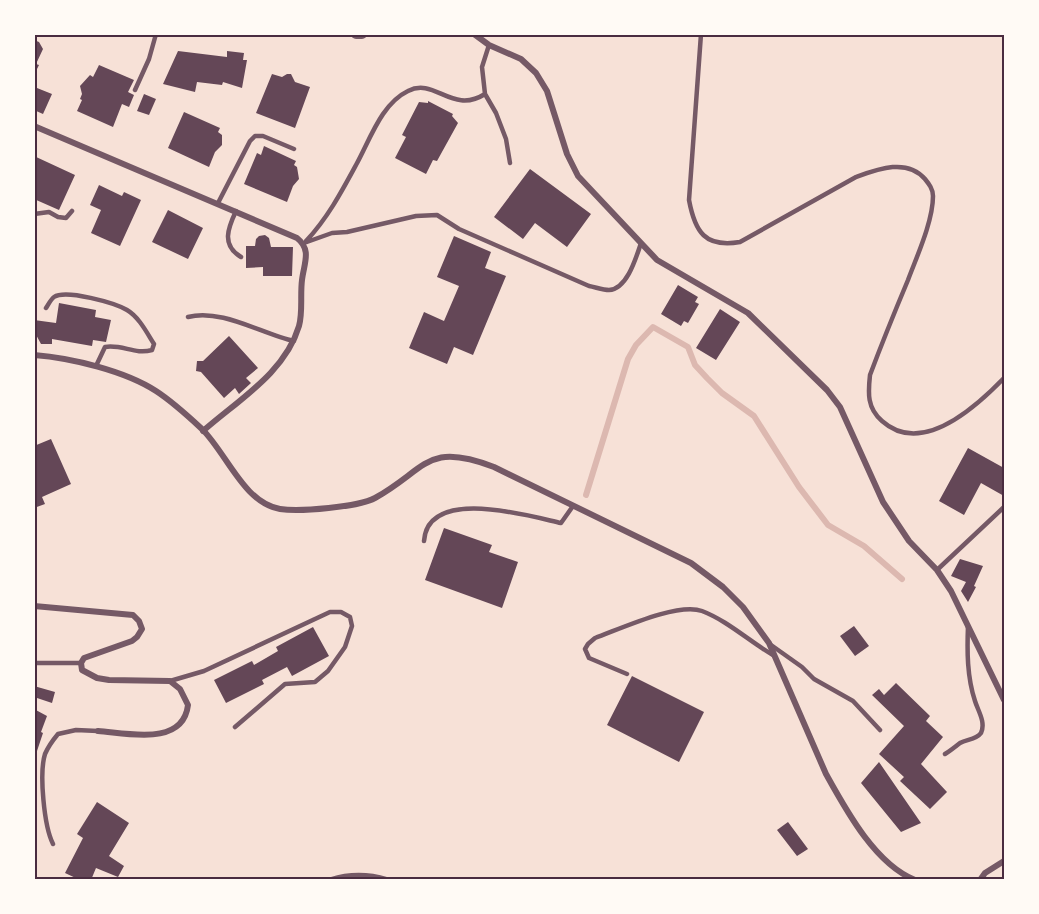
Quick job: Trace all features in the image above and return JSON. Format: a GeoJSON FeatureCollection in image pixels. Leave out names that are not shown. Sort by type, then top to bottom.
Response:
{"type":"FeatureCollection","features":[{"type":"Feature","properties":{"kind":"street"},"geometry":{"type":"LineString","coordinates":[[356,34],[362,34]]}},
{"type":"Feature","properties":{"kind":"street"},"geometry":{"type":"LineString","coordinates":[[474,34],[489,45],[521,59],[536,73],[547,91],[567,154],[578,176],[657,260],[748,313],[827,390],[840,407],[883,502],[909,541],[937,570],[951,591],[1005,700]]}},
{"type":"Feature","properties":{"kind":"street"},"geometry":{"type":"LineString","coordinates":[[34,126],[218,203],[304,243],[306,250],[301,286],[300,323],[294,341],[261,384],[203,431]]}},
{"type":"Feature","properties":{"kind":"street"},"geometry":{"type":"LineString","coordinates":[[35,354],[96,366],[158,392],[203,431],[253,495],[269,506],[281,509],[342,507],[358,504],[377,496],[421,465],[451,456],[473,459],[702,570],[743,607],[769,643],[835,790],[880,855],[895,869],[915,879]]}},
{"type":"Feature","properties":{"kind":"street"},"geometry":{"type":"LineString","coordinates":[[34,390],[34,399]]}},
{"type":"Feature","properties":{"kind":"street"},"geometry":{"type":"LineString","coordinates":[[34,606],[129,614],[139,621],[142,629],[137,637],[132,641],[90,655],[80,667],[88,674],[109,681],[170,681],[180,689],[188,705],[182,722],[166,732],[145,735],[98,731]]}},
{"type":"Feature","properties":{"kind":"street"},"geometry":{"type":"LineString","coordinates":[[980,879],[985,873],[1005,861]]}},
{"type":"Feature","properties":{"kind":"street"},"geometry":{"type":"LineString","coordinates":[[331,879],[360,875],[387,879]]}},
{"type":"Feature","properties":{"kind":"lane"},"geometry":{"type":"LineString","coordinates":[[135,90],[149,59],[156,34]]}},
{"type":"Feature","properties":{"kind":"lane"},"geometry":{"type":"LineString","coordinates":[[701,34],[689,200],[693,220],[700,232],[713,242],[725,244],[740,242],[856,177],[891,166],[906,167],[923,177],[931,186],[933,195],[923,240],[870,375],[867,394],[873,413],[886,424],[902,432],[918,433],[936,429],[970,409],[1005,378]]}},
{"type":"Feature","properties":{"kind":"lane"},"geometry":{"type":"LineString","coordinates":[[489,45],[482,67],[485,94],[506,139],[510,163]]}},
{"type":"Feature","properties":{"kind":"lane"},"geometry":{"type":"LineString","coordinates":[[304,243],[330,210],[358,163],[376,122],[404,93],[414,88],[424,87],[466,102],[475,101],[485,94]]}},
{"type":"Feature","properties":{"kind":"lane"},"geometry":{"type":"LineString","coordinates":[[218,203],[255,135],[264,136],[294,149]]}},
{"type":"Feature","properties":{"kind":"lane"},"geometry":{"type":"LineString","coordinates":[[34,214],[50,212],[58,217],[66,218],[72,211]]}},
{"type":"Feature","properties":{"kind":"lane"},"geometry":{"type":"LineString","coordinates":[[236,211],[227,231],[227,239],[231,250],[241,257]]}},
{"type":"Feature","properties":{"kind":"lane"},"geometry":{"type":"LineString","coordinates":[[304,243],[332,233],[347,232],[416,216],[437,215],[459,229],[589,286],[609,290],[620,285],[641,243]]}},
{"type":"Feature","properties":{"kind":"lane"},"geometry":{"type":"LineString","coordinates":[[46,308],[54,297],[66,294],[93,298],[128,310],[147,332],[153,344],[152,350],[135,352],[113,346],[105,347],[96,366]]}},
{"type":"Feature","properties":{"kind":"lane"},"geometry":{"type":"LineString","coordinates":[[188,317],[212,316],[294,341]]}},
{"type":"Feature","properties":{"kind":"lane"},"geometry":{"type":"LineString","coordinates":[[424,541],[425,531],[445,512],[471,508],[502,510],[561,524],[573,506]]}},
{"type":"Feature","properties":{"kind":"lane"},"geometry":{"type":"LineString","coordinates":[[937,570],[1005,507]]}},
{"type":"Feature","properties":{"kind":"lane"},"geometry":{"type":"LineString","coordinates":[[627,674],[590,658],[585,649],[588,644],[595,638],[681,609],[700,610],[716,618],[776,657]]}},
{"type":"Feature","properties":{"kind":"lane"},"geometry":{"type":"LineString","coordinates":[[170,681],[204,671],[330,612],[341,612],[350,617],[352,626],[345,647],[328,671],[315,682],[285,684],[235,727]]}},
{"type":"Feature","properties":{"kind":"lane"},"geometry":{"type":"LineString","coordinates":[[945,754],[963,741],[973,740],[980,733],[982,725],[968,665],[968,624]]}},
{"type":"Feature","properties":{"kind":"lane"},"geometry":{"type":"LineString","coordinates":[[769,643],[814,678],[853,701],[880,730]]}},
{"type":"Feature","properties":{"kind":"lane"},"geometry":{"type":"LineString","coordinates":[[34,663],[81,663]]}},
{"type":"Feature","properties":{"kind":"lane"},"geometry":{"type":"LineString","coordinates":[[53,844],[48,834],[45,817],[42,770],[45,754],[58,734],[76,730],[98,731]]}},
{"type":"Feature","properties":{"kind":"building"},"geometry":{"type":"Polygon","coordinates":[[[34,40],[39,42],[43,49],[34,75],[34,40]]]}},
{"type":"Feature","properties":{"kind":"building"},"geometry":{"type":"Polygon","coordinates":[[[178,51],[227,57],[227,51],[244,53],[243,60],[247,60],[242,88],[223,82],[222,85],[197,82],[195,92],[163,84],[178,51]]]}},
{"type":"Feature","properties":{"kind":"building"},"geometry":{"type":"Polygon","coordinates":[[[99,65],[134,80],[128,92],[134,95],[129,107],[122,104],[113,127],[77,111],[82,100],[80,99],[82,94],[80,86],[90,75],[93,77],[99,65]]]}},
{"type":"Feature","properties":{"kind":"building"},"geometry":{"type":"Polygon","coordinates":[[[272,74],[282,77],[291,74],[295,82],[310,87],[295,128],[256,113],[272,74]]]}},
{"type":"Feature","properties":{"kind":"building"},"geometry":{"type":"Polygon","coordinates":[[[37,88],[52,94],[43,114],[34,110],[34,93],[37,88]]]}},
{"type":"Feature","properties":{"kind":"building"},"geometry":{"type":"Polygon","coordinates":[[[144,94],[156,99],[149,115],[137,111],[144,94]]]}},
{"type":"Feature","properties":{"kind":"building"},"geometry":{"type":"Polygon","coordinates":[[[428,101],[453,114],[452,116],[458,123],[437,161],[433,160],[426,174],[395,158],[406,137],[402,135],[419,102],[428,103],[428,101]]]}},
{"type":"Feature","properties":{"kind":"building"},"geometry":{"type":"Polygon","coordinates":[[[184,112],[220,128],[218,132],[222,135],[222,145],[215,152],[209,167],[168,148],[184,112]]]}},
{"type":"Feature","properties":{"kind":"building"},"geometry":{"type":"Polygon","coordinates":[[[264,146],[296,161],[294,165],[297,167],[299,179],[293,186],[287,202],[244,184],[257,153],[261,155],[264,146]]]}},
{"type":"Feature","properties":{"kind":"building"},"geometry":{"type":"Polygon","coordinates":[[[34,156],[75,175],[59,210],[34,199],[34,156]]]}},
{"type":"Feature","properties":{"kind":"building"},"geometry":{"type":"Polygon","coordinates":[[[530,169],[591,214],[567,247],[535,223],[523,239],[494,217],[530,169]]]}},
{"type":"Feature","properties":{"kind":"building"},"geometry":{"type":"Polygon","coordinates":[[[99,185],[122,196],[124,192],[141,200],[120,246],[91,233],[101,210],[90,205],[99,185]]]}},
{"type":"Feature","properties":{"kind":"building"},"geometry":{"type":"Polygon","coordinates":[[[168,210],[203,228],[188,259],[152,242],[168,210]]]}},
{"type":"Feature","properties":{"kind":"building"},"geometry":{"type":"Polygon","coordinates":[[[265,235],[269,238],[271,247],[293,247],[292,276],[263,276],[263,267],[246,268],[246,246],[255,246],[256,239],[265,235]]]}},
{"type":"Feature","properties":{"kind":"building"},"geometry":{"type":"Polygon","coordinates":[[[454,236],[491,252],[485,268],[506,276],[473,355],[454,347],[447,364],[409,348],[424,312],[444,321],[459,286],[437,277],[454,236]]]}},
{"type":"Feature","properties":{"kind":"building"},"geometry":{"type":"Polygon","coordinates":[[[678,285],[698,297],[695,302],[699,304],[688,323],[684,321],[681,326],[661,314],[678,285]]]}},
{"type":"Feature","properties":{"kind":"building"},"geometry":{"type":"Polygon","coordinates":[[[59,303],[96,310],[95,317],[111,320],[106,342],[93,340],[92,346],[52,339],[52,344],[41,344],[34,331],[34,320],[56,323],[59,303]]]}},
{"type":"Feature","properties":{"kind":"building"},"geometry":{"type":"Polygon","coordinates":[[[720,309],[740,322],[716,360],[696,348],[720,309]]]}},
{"type":"Feature","properties":{"kind":"building"},"geometry":{"type":"Polygon","coordinates":[[[229,336],[258,368],[246,378],[251,383],[239,394],[235,388],[224,398],[201,372],[196,371],[197,361],[203,361],[229,336]]]}},
{"type":"Feature","properties":{"kind":"building"},"geometry":{"type":"Polygon","coordinates":[[[51,439],[71,484],[42,497],[45,504],[34,508],[34,446],[51,439]]]}},
{"type":"Feature","properties":{"kind":"building"},"geometry":{"type":"Polygon","coordinates":[[[968,448],[1004,468],[1004,496],[981,483],[964,515],[939,501],[968,448]]]}},
{"type":"Feature","properties":{"kind":"building"},"geometry":{"type":"Polygon","coordinates":[[[444,528],[492,545],[489,552],[518,562],[502,608],[425,580],[444,528]]]}},
{"type":"Feature","properties":{"kind":"building"},"geometry":{"type":"Polygon","coordinates":[[[960,559],[983,566],[968,602],[961,591],[966,582],[951,576],[960,559]]]}},
{"type":"Feature","properties":{"kind":"building"},"geometry":{"type":"Polygon","coordinates":[[[854,626],[869,646],[855,656],[840,636],[854,626]]]}},
{"type":"Feature","properties":{"kind":"building"},"geometry":{"type":"Polygon","coordinates":[[[313,627],[329,656],[292,676],[287,667],[262,680],[264,684],[226,703],[214,680],[252,661],[254,665],[278,651],[276,647],[313,627]]]}},
{"type":"Feature","properties":{"kind":"building"},"geometry":{"type":"Polygon","coordinates":[[[632,676],[704,712],[679,762],[607,725],[632,676]]]}},
{"type":"Feature","properties":{"kind":"building"},"geometry":{"type":"Polygon","coordinates":[[[896,683],[930,716],[926,721],[943,737],[921,764],[947,792],[930,809],[900,781],[904,777],[879,754],[904,726],[872,695],[879,689],[884,695],[896,683]]]}},
{"type":"Feature","properties":{"kind":"building"},"geometry":{"type":"Polygon","coordinates":[[[34,686],[55,692],[52,703],[34,697],[34,686]]]}},
{"type":"Feature","properties":{"kind":"building"},"geometry":{"type":"Polygon","coordinates":[[[34,709],[47,716],[35,757],[34,709]]]}},
{"type":"Feature","properties":{"kind":"building"},"geometry":{"type":"Polygon","coordinates":[[[879,762],[921,823],[901,832],[861,783],[879,762]]]}},
{"type":"Feature","properties":{"kind":"building"},"geometry":{"type":"Polygon","coordinates":[[[97,802],[129,823],[109,856],[124,866],[118,877],[96,868],[91,880],[80,880],[65,873],[83,838],[77,834],[97,802]]]}},
{"type":"Feature","properties":{"kind":"building"},"geometry":{"type":"Polygon","coordinates":[[[788,822],[808,849],[797,856],[777,830],[788,822]]]}},
{"type":"Feature","properties":{"kind":"waterway"},"geometry":{"type":"LineString","coordinates":[[586,495],[628,359],[636,345],[653,327],[688,347],[695,365],[707,378],[722,393],[754,416],[799,487],[828,525],[864,546],[902,579]]}}]}
